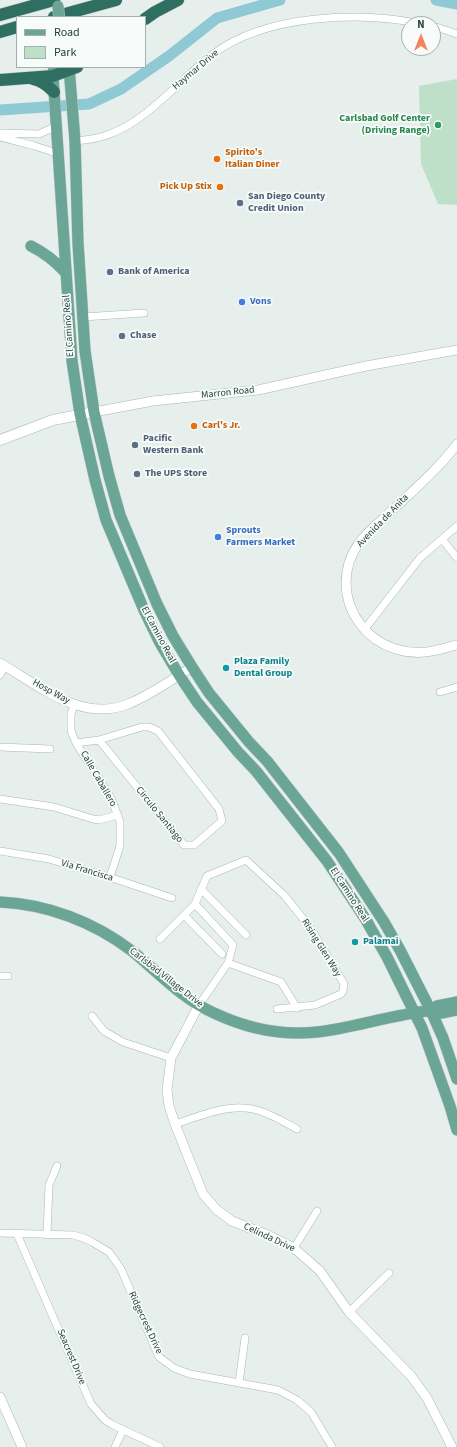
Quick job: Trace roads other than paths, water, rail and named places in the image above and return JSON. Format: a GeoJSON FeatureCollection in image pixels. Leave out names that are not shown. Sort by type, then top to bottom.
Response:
{"type":"FeatureCollection","features":[{"type":"Feature","properties":{"kind":"highway"},"geometry":{"type":"LineString","coordinates":[[0,15],[54,0]]}},
{"type":"Feature","properties":{"kind":"highway"},"geometry":{"type":"LineString","coordinates":[[58,16],[116,0]]}},
{"type":"Feature","properties":{"kind":"highway"},"geometry":{"type":"LineString","coordinates":[[146,18],[178,0]]}},
{"type":"Feature","properties":{"kind":"highway"},"geometry":{"type":"LineString","coordinates":[[0,32],[16,27]]}},
{"type":"Feature","properties":{"kind":"highway"},"geometry":{"type":"LineString","coordinates":[[0,80],[30,78],[53,71],[72,68]]}},
{"type":"Feature","properties":{"kind":"highway"},"geometry":{"type":"LineString","coordinates":[[30,78],[47,85],[54,92]]}},
{"type":"Feature","properties":{"kind":"main road"},"geometry":{"type":"LineString","coordinates":[[58,0],[59,16]]}},
{"type":"Feature","properties":{"kind":"main road","name":"El Camino Real"},"geometry":{"type":"LineString","coordinates":[[72,68],[71,91],[85,351],[94,412],[120,515],[157,604],[173,636],[192,667],[209,693],[249,742],[267,761],[339,853],[384,922],[431,1011],[443,1038],[457,1079]]}},
{"type":"Feature","properties":{"kind":"main road","name":"El Camino Real"},"geometry":{"type":"LineString","coordinates":[[53,71],[72,361],[80,414],[94,480],[106,520],[144,610],[160,643],[197,702],[238,752],[256,771],[327,861],[366,920],[387,957],[422,1028],[457,1130]]}},
{"type":"Feature","properties":{"kind":"main road"},"geometry":{"type":"LineString","coordinates":[[31,246],[44,253],[65,272]]}},
{"type":"Feature","properties":{"kind":"main road","name":"Marron Road"},"geometry":{"type":"LineString","coordinates":[[0,440],[53,420],[94,412]]}},
{"type":"Feature","properties":{"kind":"main road","name":"Carlsbad Village Drive"},"geometry":{"type":"LineString","coordinates":[[0,902],[41,908],[65,915],[87,924],[125,946],[189,999],[213,1012],[245,1025],[279,1032],[318,1032],[415,1013],[431,1011],[441,1013],[457,1010]]}},
{"type":"Feature","properties":{"kind":"main road","name":"Carlsbad Village Drive"},"geometry":{"type":"LineString","coordinates":[[431,1011],[437,1006],[457,1002]]}},
{"type":"Feature","properties":{"kind":"street","name":"Haymar Drive"},"geometry":{"type":"LineString","coordinates":[[74,141],[107,136],[139,120],[212,54],[244,36],[264,29],[307,21],[341,17],[401,20]]}},
{"type":"Feature","properties":{"kind":"street"},"geometry":{"type":"LineString","coordinates":[[441,29],[457,34]]}},
{"type":"Feature","properties":{"kind":"street"},"geometry":{"type":"LineString","coordinates":[[0,133],[39,134],[56,122]]}},
{"type":"Feature","properties":{"kind":"street"},"geometry":{"type":"LineString","coordinates":[[0,137],[59,154]]}},
{"type":"Feature","properties":{"kind":"street"},"geometry":{"type":"LineString","coordinates":[[83,317],[144,313]]}},
{"type":"Feature","properties":{"kind":"street","name":"Marron Road"},"geometry":{"type":"LineString","coordinates":[[94,412],[153,401],[258,390],[366,366],[457,350]]}},
{"type":"Feature","properties":{"kind":"street","name":"Avenida de Anita"},"geometry":{"type":"LineString","coordinates":[[457,444],[432,471],[364,537],[354,552],[346,572],[347,596],[354,615],[368,635],[377,641],[396,650],[416,653],[436,650],[457,644]]}},
{"type":"Feature","properties":{"kind":"street"},"geometry":{"type":"LineString","coordinates":[[364,630],[420,558],[457,526]]}},
{"type":"Feature","properties":{"kind":"street"},"geometry":{"type":"LineString","coordinates":[[442,539],[457,558]]}},
{"type":"Feature","properties":{"kind":"street"},"geometry":{"type":"LineString","coordinates":[[0,675],[3,664]]}},
{"type":"Feature","properties":{"kind":"street","name":"Hosp Way"},"geometry":{"type":"LineString","coordinates":[[3,664],[67,702],[89,708],[102,709],[127,705],[142,698],[192,667]]}},
{"type":"Feature","properties":{"kind":"street"},"geometry":{"type":"LineString","coordinates":[[440,692],[457,687]]}},
{"type":"Feature","properties":{"kind":"street","name":"Calle Caballero"},"geometry":{"type":"LineString","coordinates":[[74,705],[70,714],[71,731],[76,743],[111,798],[120,822],[120,846],[111,874],[108,877]]}},
{"type":"Feature","properties":{"kind":"street","name":"Circulo Santiago"},"geometry":{"type":"LineString","coordinates":[[142,727],[149,727],[158,731],[219,809],[222,821],[194,845],[184,845],[99,740],[142,727]]}},
{"type":"Feature","properties":{"kind":"street"},"geometry":{"type":"LineString","coordinates":[[76,743],[99,740]]}},
{"type":"Feature","properties":{"kind":"street"},"geometry":{"type":"LineString","coordinates":[[0,747],[50,749]]}},
{"type":"Feature","properties":{"kind":"street"},"geometry":{"type":"LineString","coordinates":[[0,799],[54,807],[99,820],[118,815]]}},
{"type":"Feature","properties":{"kind":"street","name":"Via Francisca"},"geometry":{"type":"LineString","coordinates":[[0,851],[49,859],[172,898]]}},
{"type":"Feature","properties":{"kind":"street","name":"Rising Glen Way"},"geometry":{"type":"LineString","coordinates":[[160,939],[195,904],[207,876],[246,860],[285,896],[312,930],[344,984],[341,994],[315,1005],[278,1009]]}},
{"type":"Feature","properties":{"kind":"street"},"geometry":{"type":"LineString","coordinates":[[201,889],[246,935]]}},
{"type":"Feature","properties":{"kind":"street"},"geometry":{"type":"LineString","coordinates":[[195,904],[233,945],[228,963],[199,1005]]}},
{"type":"Feature","properties":{"kind":"street"},"geometry":{"type":"LineString","coordinates":[[184,915],[222,954]]}},
{"type":"Feature","properties":{"kind":"street"},"geometry":{"type":"LineString","coordinates":[[228,963],[281,982],[297,1008]]}},
{"type":"Feature","properties":{"kind":"street"},"geometry":{"type":"LineString","coordinates":[[0,976],[8,976]]}},
{"type":"Feature","properties":{"kind":"street","name":"Celinda Drive"},"geometry":{"type":"LineString","coordinates":[[199,1005],[171,1058],[167,1090],[175,1124],[203,1194],[217,1210],[232,1221],[270,1236],[294,1248],[320,1271],[349,1312],[412,1376],[427,1398],[452,1447]]}},
{"type":"Feature","properties":{"kind":"street"},"geometry":{"type":"LineString","coordinates":[[92,1016],[104,1031],[123,1042],[171,1058]]}},
{"type":"Feature","properties":{"kind":"street"},"geometry":{"type":"LineString","coordinates":[[175,1124],[222,1110],[244,1107],[258,1110],[297,1128]]}},
{"type":"Feature","properties":{"kind":"street"},"geometry":{"type":"LineString","coordinates":[[47,1235],[49,1185],[57,1166]]}},
{"type":"Feature","properties":{"kind":"street"},"geometry":{"type":"LineString","coordinates":[[294,1248],[316,1211]]}},
{"type":"Feature","properties":{"kind":"street","name":"Ridgecrest Drive"},"geometry":{"type":"LineString","coordinates":[[0,1233],[73,1236],[84,1238],[109,1252],[121,1269],[159,1357],[174,1368],[190,1374],[278,1390],[297,1400],[311,1412],[332,1447]]}},
{"type":"Feature","properties":{"kind":"street","name":"Seacrest Drive"},"geometry":{"type":"LineString","coordinates":[[17,1234],[91,1404],[105,1420],[113,1426],[160,1447]]}},
{"type":"Feature","properties":{"kind":"street"},"geometry":{"type":"LineString","coordinates":[[349,1312],[389,1273]]}},
{"type":"Feature","properties":{"kind":"street"},"geometry":{"type":"LineString","coordinates":[[239,1383],[245,1338]]}},
{"type":"Feature","properties":{"kind":"street"},"geometry":{"type":"LineString","coordinates":[[0,1397],[22,1447]]}},
{"type":"Feature","properties":{"kind":"street"},"geometry":{"type":"LineString","coordinates":[[115,1447],[123,1430]]}},
{"type":"Feature","properties":{"kind":"waterway"},"geometry":{"type":"LineString","coordinates":[[0,110],[89,104],[121,89],[169,56],[217,18],[280,0]]}},
{"type":"Feature","properties":{"kind":"waterway"},"geometry":{"type":"LineString","coordinates":[[436,0],[457,4]]}},
{"type":"Feature","properties":{"kind":"place","name":"Carlsbad Golf Center (Driving Range)"},"geometry":{"type":"Point","coordinates":[438,125]}},
{"type":"Feature","properties":{"kind":"place","name":"Spirito's Italian Diner"},"geometry":{"type":"Point","coordinates":[217,159]}},
{"type":"Feature","properties":{"kind":"place","name":"Pick Up Stix"},"geometry":{"type":"Point","coordinates":[220,187]}},
{"type":"Feature","properties":{"kind":"place","name":"San Diego County Credit Union"},"geometry":{"type":"Point","coordinates":[240,203]}},
{"type":"Feature","properties":{"kind":"place","name":"Bank of America"},"geometry":{"type":"Point","coordinates":[110,272]}},
{"type":"Feature","properties":{"kind":"place","name":"Vons"},"geometry":{"type":"Point","coordinates":[242,302]}},
{"type":"Feature","properties":{"kind":"place","name":"Chase"},"geometry":{"type":"Point","coordinates":[122,336]}},
{"type":"Feature","properties":{"kind":"place","name":"Carl's Jr."},"geometry":{"type":"Point","coordinates":[194,426]}},
{"type":"Feature","properties":{"kind":"place","name":"Pacific Western Bank"},"geometry":{"type":"Point","coordinates":[135,445]}},
{"type":"Feature","properties":{"kind":"place","name":"The UPS Store"},"geometry":{"type":"Point","coordinates":[137,474]}},
{"type":"Feature","properties":{"kind":"place","name":"Sprouts Farmers Market"},"geometry":{"type":"Point","coordinates":[218,537]}},
{"type":"Feature","properties":{"kind":"place","name":"Plaza Family Dental Group"},"geometry":{"type":"Point","coordinates":[226,668]}},
{"type":"Feature","properties":{"kind":"place","name":"Palamai"},"geometry":{"type":"Point","coordinates":[355,942]}}]}
